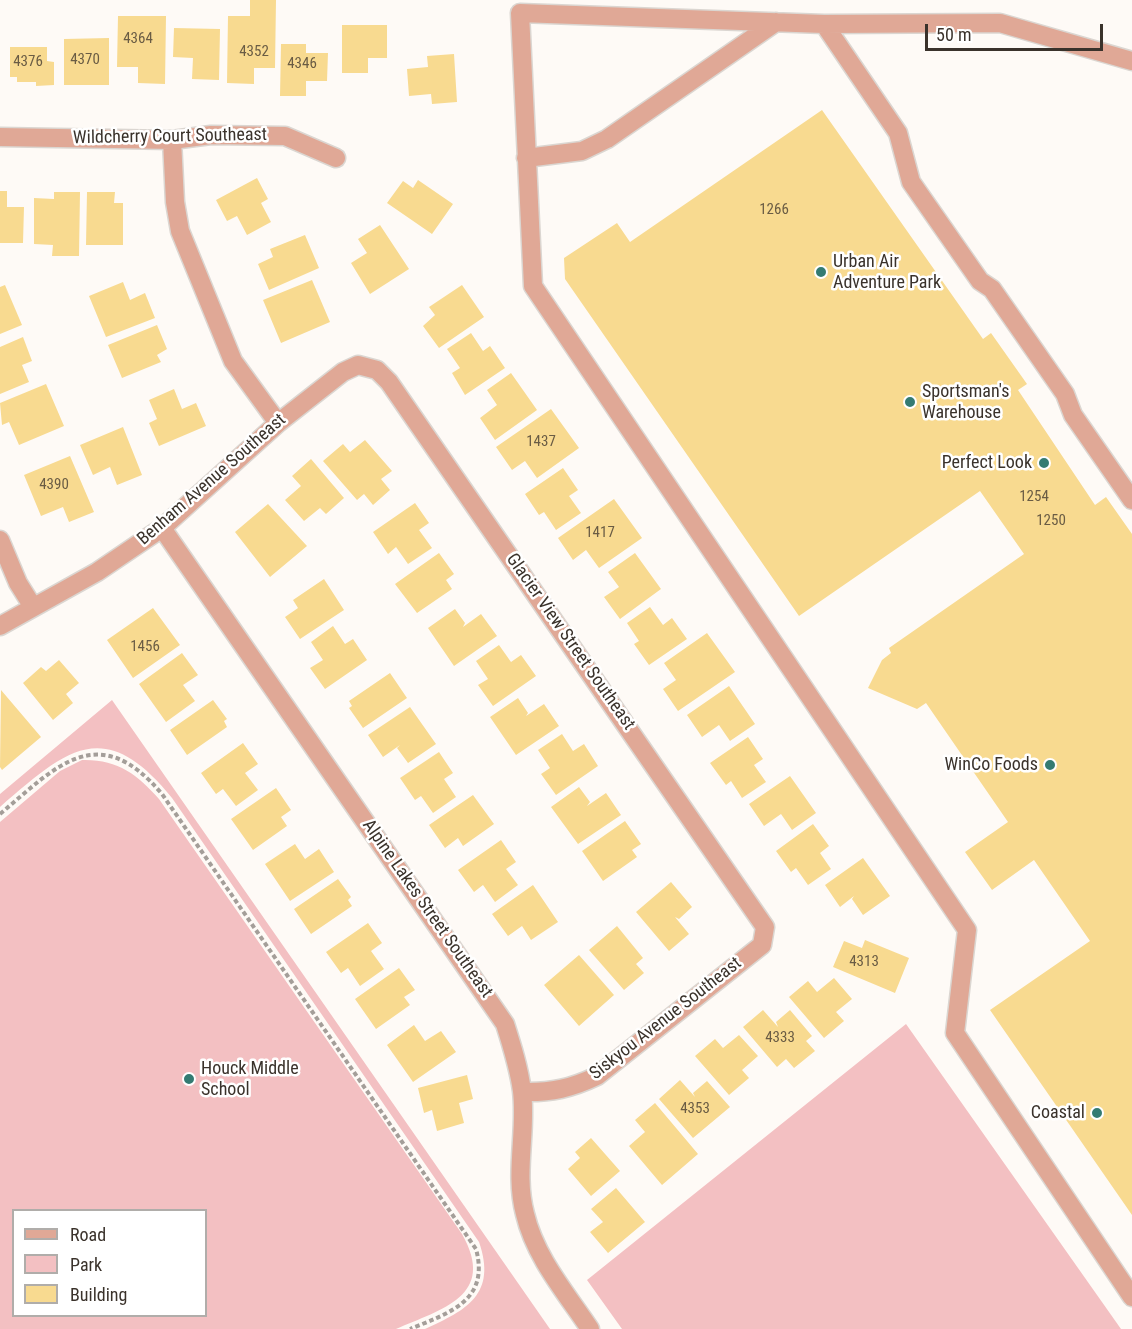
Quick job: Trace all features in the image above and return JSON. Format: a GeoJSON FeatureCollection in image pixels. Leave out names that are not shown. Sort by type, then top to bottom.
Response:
{"type":"FeatureCollection","features":[{"type":"Feature","properties":{"kind":"street"},"geometry":{"type":"LineString","coordinates":[[1132,61],[1000,23],[824,24],[519,13],[533,286],[967,930],[955,1033],[1132,1297]]}},
{"type":"Feature","properties":{"kind":"street"},"geometry":{"type":"LineString","coordinates":[[526,158],[582,151],[607,139],[776,22]]}},
{"type":"Feature","properties":{"kind":"street"},"geometry":{"type":"LineString","coordinates":[[824,24],[898,133],[911,182],[980,282],[992,288],[1059,385],[1073,415],[1132,500]]}},
{"type":"Feature","properties":{"kind":"street","name":"Wildcherry Court Southeast"},"geometry":{"type":"LineString","coordinates":[[0,137],[172,140],[211,135],[285,136],[336,158]]}},
{"type":"Feature","properties":{"kind":"street"},"geometry":{"type":"LineString","coordinates":[[172,140],[175,202],[180,231],[233,361],[278,423]]}},
{"type":"Feature","properties":{"kind":"street","name":"Benham Avenue Southeast"},"geometry":{"type":"LineString","coordinates":[[0,626],[97,572],[162,528],[278,423],[343,372],[358,365]]}},
{"type":"Feature","properties":{"kind":"street","name":"Glacier View Street Southeast"},"geometry":{"type":"LineString","coordinates":[[358,365],[377,370],[389,382],[762,918],[766,935]]}},
{"type":"Feature","properties":{"kind":"street","name":"Alpine Lakes Street Southeast"},"geometry":{"type":"LineString","coordinates":[[162,528],[488,996],[505,1024],[522,1092],[520,1179],[524,1213],[533,1240],[550,1271],[590,1329]]}},
{"type":"Feature","properties":{"kind":"street"},"geometry":{"type":"LineString","coordinates":[[0,540],[18,583],[33,607]]}},
{"type":"Feature","properties":{"kind":"street","name":"Siskyou Avenue Southeast"},"geometry":{"type":"LineString","coordinates":[[522,1092],[544,1093],[570,1088],[597,1076],[762,945],[766,935]]}},
{"type":"Feature","properties":{"kind":"path"},"geometry":{"type":"LineString","coordinates":[[0,814],[64,762],[86,755],[113,757],[124,762],[145,777],[162,794],[476,1249],[480,1269],[472,1292],[457,1307],[410,1329]]}},
{"type":"Feature","properties":{"kind":"green space"},"geometry":{"type":"Polygon","coordinates":[[[112,700],[550,1329],[425,1329],[465,1307],[481,1287],[484,1260],[479,1242],[172,798],[148,772],[126,756],[105,749],[85,750],[65,757],[45,770],[0,807],[0,794],[112,700]]]}},
{"type":"Feature","properties":{"kind":"green space","name":"Houck Middle School"},"geometry":{"type":"Polygon","coordinates":[[[82,760],[116,765],[143,782],[159,799],[462,1234],[471,1255],[473,1272],[469,1286],[459,1297],[431,1314],[396,1329],[0,1329],[0,822],[60,771],[82,760]]]}},
{"type":"Feature","properties":{"kind":"green space"},"geometry":{"type":"Polygon","coordinates":[[[906,1024],[1121,1329],[622,1329],[587,1280],[906,1024]]]}},
{"type":"Feature","properties":{"kind":"building"},"geometry":{"type":"Polygon","coordinates":[[[250,0],[276,0],[275,68],[254,68],[254,84],[227,83],[228,16],[250,16],[250,0]]]}},
{"type":"Feature","properties":{"kind":"building"},"geometry":{"type":"Polygon","coordinates":[[[118,16],[166,16],[165,84],[138,83],[138,67],[117,67],[118,16]]]}},
{"type":"Feature","properties":{"kind":"building"},"geometry":{"type":"Polygon","coordinates":[[[342,25],[387,25],[387,58],[368,58],[368,73],[342,73],[342,25]]]}},
{"type":"Feature","properties":{"kind":"building"},"geometry":{"type":"Polygon","coordinates":[[[174,28],[220,29],[219,80],[192,79],[193,58],[173,57],[174,28]]]}},
{"type":"Feature","properties":{"kind":"building"},"geometry":{"type":"Polygon","coordinates":[[[109,38],[109,85],[64,85],[64,39],[109,38]]]}},
{"type":"Feature","properties":{"kind":"building"},"geometry":{"type":"Polygon","coordinates":[[[281,44],[306,44],[306,53],[328,53],[327,81],[306,81],[306,96],[280,96],[281,44]]]}},
{"type":"Feature","properties":{"kind":"building"},"geometry":{"type":"Polygon","coordinates":[[[10,47],[47,47],[47,61],[54,62],[54,85],[36,86],[36,82],[17,82],[17,77],[10,77],[10,47]]]}},
{"type":"Feature","properties":{"kind":"building"},"geometry":{"type":"Polygon","coordinates":[[[454,54],[457,102],[432,104],[431,94],[409,96],[407,69],[428,67],[427,56],[454,54]]]}},
{"type":"Feature","properties":{"kind":"building"},"geometry":{"type":"Polygon","coordinates":[[[822,110],[983,339],[991,333],[1027,384],[1018,390],[1095,505],[1106,497],[1132,534],[1132,1215],[990,1010],[1090,941],[1034,860],[992,890],[965,852],[1008,822],[926,703],[917,709],[868,688],[882,660],[891,653],[889,648],[1024,554],[980,491],[799,616],[565,279],[564,258],[617,223],[630,242],[822,110]]]}},
{"type":"Feature","properties":{"kind":"building"},"geometry":{"type":"Polygon","coordinates":[[[257,178],[268,199],[261,203],[271,222],[247,235],[237,216],[227,221],[216,200],[257,178]]]}},
{"type":"Feature","properties":{"kind":"building"},"geometry":{"type":"Polygon","coordinates":[[[418,180],[453,204],[432,234],[387,203],[403,181],[413,188],[418,180]]]}},
{"type":"Feature","properties":{"kind":"building"},"geometry":{"type":"Polygon","coordinates":[[[0,191],[7,191],[7,207],[24,207],[23,243],[0,243],[0,191]]]}},
{"type":"Feature","properties":{"kind":"building"},"geometry":{"type":"Polygon","coordinates":[[[54,192],[80,192],[79,256],[52,256],[53,245],[34,244],[34,198],[54,199],[54,192]]]}},
{"type":"Feature","properties":{"kind":"building"},"geometry":{"type":"Polygon","coordinates":[[[87,192],[115,192],[114,203],[123,203],[123,245],[86,245],[87,192]]]}},
{"type":"Feature","properties":{"kind":"building"},"geometry":{"type":"Polygon","coordinates":[[[380,225],[409,269],[370,294],[351,263],[367,253],[358,239],[380,225]]]}},
{"type":"Feature","properties":{"kind":"building"},"geometry":{"type":"Polygon","coordinates":[[[305,235],[319,268],[269,290],[258,264],[273,257],[270,249],[305,235]]]}},
{"type":"Feature","properties":{"kind":"building"},"geometry":{"type":"Polygon","coordinates":[[[312,280],[330,322],[281,343],[263,300],[312,280]]]}},
{"type":"Feature","properties":{"kind":"building"},"geometry":{"type":"Polygon","coordinates":[[[123,282],[130,300],[145,293],[155,318],[106,337],[89,296],[123,282]]]}},
{"type":"Feature","properties":{"kind":"building"},"geometry":{"type":"Polygon","coordinates":[[[5,285],[22,325],[0,334],[0,287],[5,285]]]}},
{"type":"Feature","properties":{"kind":"building"},"geometry":{"type":"Polygon","coordinates":[[[462,285],[484,317],[439,348],[423,326],[435,315],[429,307],[462,285]]]}},
{"type":"Feature","properties":{"kind":"building"},"geometry":{"type":"Polygon","coordinates":[[[157,325],[167,349],[157,355],[161,362],[122,378],[108,345],[157,325]]]}},
{"type":"Feature","properties":{"kind":"building"},"geometry":{"type":"Polygon","coordinates":[[[471,333],[483,351],[490,346],[505,368],[465,395],[452,373],[460,368],[447,349],[471,333]]]}},
{"type":"Feature","properties":{"kind":"building"},"geometry":{"type":"Polygon","coordinates":[[[23,337],[32,361],[22,365],[29,382],[0,394],[0,347],[23,337]]]}},
{"type":"Feature","properties":{"kind":"building"},"geometry":{"type":"Polygon","coordinates":[[[511,373],[537,410],[495,440],[480,418],[497,405],[487,390],[511,373]]]}},
{"type":"Feature","properties":{"kind":"building"},"geometry":{"type":"Polygon","coordinates":[[[46,384],[64,426],[19,445],[9,422],[2,425],[0,403],[46,384]]]}},
{"type":"Feature","properties":{"kind":"building"},"geometry":{"type":"Polygon","coordinates":[[[174,389],[182,409],[196,403],[206,426],[159,446],[149,423],[157,419],[149,400],[174,389]]]}},
{"type":"Feature","properties":{"kind":"building"},"geometry":{"type":"Polygon","coordinates":[[[551,409],[579,448],[537,478],[525,461],[512,470],[496,447],[551,409]]]}},
{"type":"Feature","properties":{"kind":"building"},"geometry":{"type":"Polygon","coordinates":[[[123,427],[142,475],[117,485],[110,467],[93,475],[80,445],[123,427]]]}},
{"type":"Feature","properties":{"kind":"building"},"geometry":{"type":"Polygon","coordinates":[[[365,440],[392,471],[381,479],[390,490],[373,505],[364,494],[357,500],[323,461],[343,444],[350,452],[365,440]]]}},
{"type":"Feature","properties":{"kind":"building"},"geometry":{"type":"Polygon","coordinates":[[[70,456],[94,512],[69,522],[63,507],[41,516],[24,475],[70,456]]]}},
{"type":"Feature","properties":{"kind":"building"},"geometry":{"type":"Polygon","coordinates":[[[311,459],[344,498],[326,514],[320,508],[304,521],[285,500],[301,486],[292,476],[311,459]]]}},
{"type":"Feature","properties":{"kind":"building"},"geometry":{"type":"Polygon","coordinates":[[[563,468],[578,490],[569,496],[581,513],[556,530],[544,512],[539,515],[525,494],[563,468]]]}},
{"type":"Feature","properties":{"kind":"building"},"geometry":{"type":"Polygon","coordinates":[[[614,499],[642,538],[599,568],[586,550],[573,560],[558,538],[614,499]]]}},
{"type":"Feature","properties":{"kind":"building"},"geometry":{"type":"Polygon","coordinates":[[[415,503],[429,523],[419,530],[432,548],[408,564],[396,547],[388,554],[373,532],[415,503]]]}},
{"type":"Feature","properties":{"kind":"building"},"geometry":{"type":"Polygon","coordinates":[[[268,504],[307,546],[270,577],[235,532],[268,504]]]}},
{"type":"Feature","properties":{"kind":"building"},"geometry":{"type":"Polygon","coordinates":[[[439,553],[454,574],[446,580],[452,589],[417,613],[395,584],[439,553]]]}},
{"type":"Feature","properties":{"kind":"building"},"geometry":{"type":"Polygon","coordinates":[[[635,553],[661,589],[620,619],[604,597],[619,587],[608,572],[635,553]]]}},
{"type":"Feature","properties":{"kind":"building"},"geometry":{"type":"Polygon","coordinates":[[[324,579],[344,610],[300,639],[285,617],[298,608],[293,600],[324,579]]]}},
{"type":"Feature","properties":{"kind":"building"},"geometry":{"type":"Polygon","coordinates":[[[650,607],[663,625],[672,618],[687,639],[649,665],[634,644],[639,641],[627,623],[650,607]]]}},
{"type":"Feature","properties":{"kind":"building"},"geometry":{"type":"Polygon","coordinates":[[[153,608],[180,645],[133,678],[107,640],[153,608]]]}},
{"type":"Feature","properties":{"kind":"building"},"geometry":{"type":"Polygon","coordinates":[[[455,609],[465,623],[463,627],[481,614],[497,636],[454,666],[428,628],[455,609]]]}},
{"type":"Feature","properties":{"kind":"building"},"geometry":{"type":"Polygon","coordinates":[[[333,626],[345,644],[353,639],[367,660],[325,689],[310,668],[323,660],[311,642],[333,626]]]}},
{"type":"Feature","properties":{"kind":"building"},"geometry":{"type":"Polygon","coordinates":[[[707,633],[735,672],[678,711],[663,689],[676,680],[664,663],[707,633]]]}},
{"type":"Feature","properties":{"kind":"building"},"geometry":{"type":"Polygon","coordinates":[[[499,645],[511,662],[521,655],[536,676],[493,706],[478,685],[488,679],[476,661],[499,645]]]}},
{"type":"Feature","properties":{"kind":"building"},"geometry":{"type":"Polygon","coordinates":[[[182,653],[198,675],[183,685],[195,701],[166,722],[139,684],[182,653]]]}},
{"type":"Feature","properties":{"kind":"building"},"geometry":{"type":"Polygon","coordinates":[[[59,660],[79,683],[66,694],[73,703],[53,720],[23,683],[41,667],[46,671],[59,660]]]}},
{"type":"Feature","properties":{"kind":"building"},"geometry":{"type":"Polygon","coordinates":[[[390,673],[407,698],[363,728],[349,708],[352,706],[349,701],[390,673]]]}},
{"type":"Feature","properties":{"kind":"building"},"geometry":{"type":"Polygon","coordinates":[[[729,686],[755,724],[730,741],[719,725],[702,737],[687,715],[729,686]]]}},
{"type":"Feature","properties":{"kind":"building"},"geometry":{"type":"Polygon","coordinates":[[[1,690],[41,737],[2,770],[0,767],[1,690]]]}},
{"type":"Feature","properties":{"kind":"building"},"geometry":{"type":"Polygon","coordinates":[[[518,698],[528,713],[526,716],[544,704],[559,726],[516,755],[490,717],[518,698]]]}},
{"type":"Feature","properties":{"kind":"building"},"geometry":{"type":"Polygon","coordinates":[[[213,700],[227,719],[224,721],[227,727],[187,755],[170,730],[213,700]]]}},
{"type":"Feature","properties":{"kind":"building"},"geometry":{"type":"Polygon","coordinates":[[[410,707],[436,744],[408,763],[397,748],[400,745],[383,757],[368,735],[410,707]]]}},
{"type":"Feature","properties":{"kind":"building"},"geometry":{"type":"Polygon","coordinates":[[[562,734],[573,751],[584,744],[598,766],[556,795],[541,774],[550,768],[538,750],[562,734]]]}},
{"type":"Feature","properties":{"kind":"building"},"geometry":{"type":"Polygon","coordinates":[[[748,737],[763,759],[754,765],[766,782],[742,798],[731,781],[726,785],[710,763],[748,737]]]}},
{"type":"Feature","properties":{"kind":"building"},"geometry":{"type":"Polygon","coordinates":[[[243,743],[258,764],[245,773],[258,790],[236,806],[223,789],[216,794],[201,773],[243,743]]]}},
{"type":"Feature","properties":{"kind":"building"},"geometry":{"type":"Polygon","coordinates":[[[439,752],[453,773],[444,779],[456,797],[433,813],[421,796],[415,800],[400,778],[439,752]]]}},
{"type":"Feature","properties":{"kind":"building"},"geometry":{"type":"Polygon","coordinates":[[[790,776],[816,813],[792,830],[781,814],[764,826],[749,804],[790,776]]]}},
{"type":"Feature","properties":{"kind":"building"},"geometry":{"type":"Polygon","coordinates":[[[579,787],[590,802],[587,806],[606,793],[621,815],[578,844],[551,807],[579,787]]]}},
{"type":"Feature","properties":{"kind":"building"},"geometry":{"type":"Polygon","coordinates":[[[276,788],[291,810],[281,817],[287,826],[253,850],[231,819],[276,788]]]}},
{"type":"Feature","properties":{"kind":"building"},"geometry":{"type":"Polygon","coordinates":[[[473,795],[494,824],[463,846],[458,838],[445,848],[429,825],[473,795]]]}},
{"type":"Feature","properties":{"kind":"building"},"geometry":{"type":"Polygon","coordinates":[[[625,821],[641,844],[632,850],[637,857],[603,881],[582,851],[625,821]]]}},
{"type":"Feature","properties":{"kind":"building"},"geometry":{"type":"Polygon","coordinates":[[[813,824],[829,846],[820,853],[831,869],[808,885],[796,868],[791,872],[776,851],[813,824]]]}},
{"type":"Feature","properties":{"kind":"building"},"geometry":{"type":"Polygon","coordinates":[[[501,840],[516,862],[506,869],[518,885],[495,902],[483,885],[474,892],[458,870],[501,840]]]}},
{"type":"Feature","properties":{"kind":"building"},"geometry":{"type":"Polygon","coordinates":[[[295,844],[305,859],[319,849],[334,872],[290,901],[265,864],[295,844]]]}},
{"type":"Feature","properties":{"kind":"building"},"geometry":{"type":"Polygon","coordinates":[[[863,858],[890,896],[863,915],[852,899],[854,896],[840,907],[825,885],[863,858]]]}},
{"type":"Feature","properties":{"kind":"building"},"geometry":{"type":"Polygon","coordinates":[[[338,879],[351,897],[348,900],[352,906],[311,934],[294,909],[338,879]]]}},
{"type":"Feature","properties":{"kind":"building"},"geometry":{"type":"Polygon","coordinates":[[[671,882],[692,907],[679,919],[675,917],[689,934],[669,951],[636,912],[671,882]]]}},
{"type":"Feature","properties":{"kind":"building"},"geometry":{"type":"Polygon","coordinates":[[[533,885],[558,922],[531,940],[522,926],[508,936],[492,914],[533,885]]]}},
{"type":"Feature","properties":{"kind":"building"},"geometry":{"type":"Polygon","coordinates":[[[368,923],[382,943],[371,951],[384,969],[360,986],[348,968],[341,973],[326,952],[368,923]]]}},
{"type":"Feature","properties":{"kind":"building"},"geometry":{"type":"Polygon","coordinates":[[[617,926],[643,958],[636,964],[644,973],[624,990],[589,950],[617,926]]]}},
{"type":"Feature","properties":{"kind":"building"},"geometry":{"type":"Polygon","coordinates":[[[865,940],[909,958],[895,993],[833,967],[844,941],[862,948],[865,940]]]}},
{"type":"Feature","properties":{"kind":"building"},"geometry":{"type":"Polygon","coordinates":[[[579,955],[614,995],[579,1026],[544,985],[579,955]]]}},
{"type":"Feature","properties":{"kind":"building"},"geometry":{"type":"Polygon","coordinates":[[[399,968],[415,990],[404,997],[410,1005],[376,1029],[355,999],[399,968]]]}},
{"type":"Feature","properties":{"kind":"building"},"geometry":{"type":"Polygon","coordinates":[[[834,978],[852,999],[836,1012],[844,1021],[824,1038],[789,997],[808,981],[817,992],[834,978]]]}},
{"type":"Feature","properties":{"kind":"building"},"geometry":{"type":"Polygon","coordinates":[[[763,1010],[778,1027],[776,1022],[790,1010],[812,1036],[806,1041],[815,1051],[794,1068],[786,1059],[777,1067],[743,1027],[763,1010]]]}},
{"type":"Feature","properties":{"kind":"building"},"geometry":{"type":"Polygon","coordinates":[[[414,1025],[425,1041],[441,1031],[456,1052],[413,1082],[387,1045],[414,1025]]]}},
{"type":"Feature","properties":{"kind":"building"},"geometry":{"type":"Polygon","coordinates":[[[739,1035],[758,1056],[742,1070],[749,1078],[729,1095],[695,1056],[715,1039],[723,1048],[739,1035]]]}},
{"type":"Feature","properties":{"kind":"building"},"geometry":{"type":"Polygon","coordinates":[[[467,1075],[473,1099],[459,1103],[464,1123],[437,1131],[432,1110],[424,1113],[418,1088],[467,1075]]]}},
{"type":"Feature","properties":{"kind":"building"},"geometry":{"type":"Polygon","coordinates":[[[680,1080],[695,1097],[693,1093],[707,1081],[730,1107],[693,1138],[659,1099],[680,1080]]]}},
{"type":"Feature","properties":{"kind":"building"},"geometry":{"type":"Polygon","coordinates":[[[655,1103],[698,1154],[662,1185],[629,1146],[645,1132],[635,1120],[655,1103]]]}},
{"type":"Feature","properties":{"kind":"building"},"geometry":{"type":"Polygon","coordinates":[[[591,1138],[620,1171],[591,1196],[568,1169],[580,1158],[575,1152],[591,1138]]]}},
{"type":"Feature","properties":{"kind":"building"},"geometry":{"type":"Polygon","coordinates":[[[616,1188],[645,1222],[608,1253],[590,1232],[603,1222],[591,1209],[616,1188]]]}},
{"type":"Feature","properties":{"kind":"place","name":"Urban Air Adventure Park"},"geometry":{"type":"Point","coordinates":[821,272]}},
{"type":"Feature","properties":{"kind":"place","name":"Sportsman's Warehouse"},"geometry":{"type":"Point","coordinates":[910,402]}},
{"type":"Feature","properties":{"kind":"place","name":"Perfect Look"},"geometry":{"type":"Point","coordinates":[1044,463]}},
{"type":"Feature","properties":{"kind":"place","name":"WinCo Foods"},"geometry":{"type":"Point","coordinates":[1050,765]}},
{"type":"Feature","properties":{"kind":"place","name":"Houck Middle School"},"geometry":{"type":"Point","coordinates":[189,1079]}},
{"type":"Feature","properties":{"kind":"place","name":"Coastal"},"geometry":{"type":"Point","coordinates":[1097,1113]}}]}
